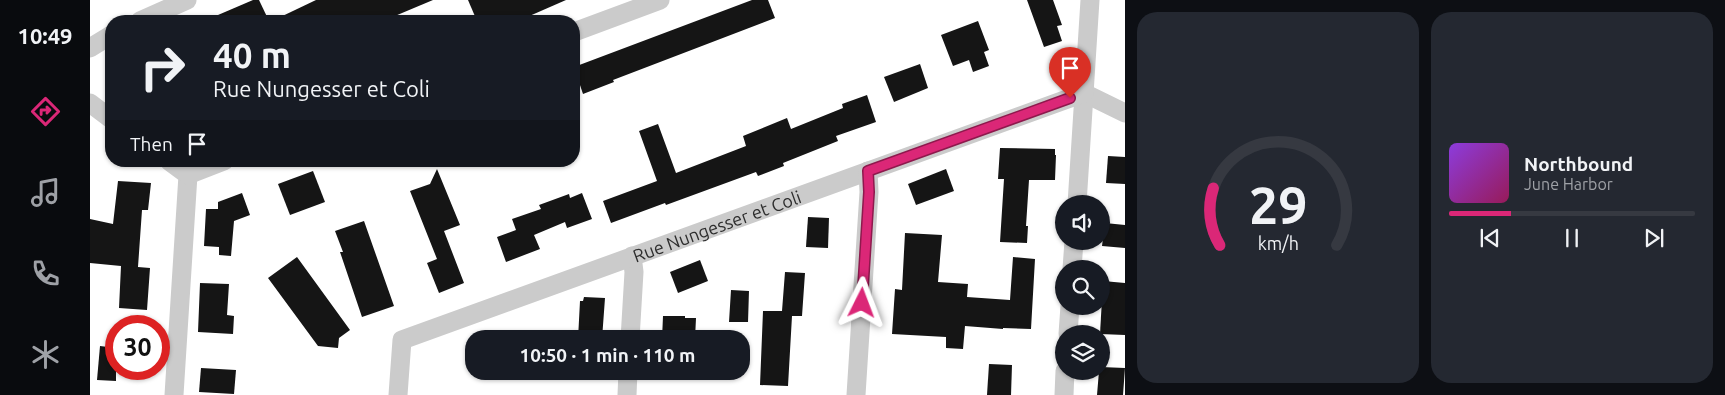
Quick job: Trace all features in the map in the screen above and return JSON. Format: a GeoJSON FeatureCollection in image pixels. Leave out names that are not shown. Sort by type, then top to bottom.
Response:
{"type":"FeatureCollection","features":[{"type":"Feature","properties":{"kind":"street"},"geometry":{"type":"LineString","coordinates":[[153,15],[187,0]]}},
{"type":"Feature","properties":{"kind":"street"},"geometry":{"type":"LineString","coordinates":[[580,30],[660,0]]}},
{"type":"Feature","properties":{"kind":"street"},"geometry":{"type":"LineString","coordinates":[[1077,195],[1090,0]]}},
{"type":"Feature","properties":{"kind":"street"},"geometry":{"type":"LineString","coordinates":[[90,48],[105,39]]}},
{"type":"Feature","properties":{"kind":"street"},"geometry":{"type":"LineString","coordinates":[[1084,93],[1125,113]]}},
{"type":"Feature","properties":{"kind":"street","name":"Rue Nungesser et Coli"},"geometry":{"type":"LineString","coordinates":[[398,395],[402,340],[1084,93]]}},
{"type":"Feature","properties":{"kind":"street"},"geometry":{"type":"LineString","coordinates":[[90,103],[105,114]]}},
{"type":"Feature","properties":{"kind":"street"},"geometry":{"type":"LineString","coordinates":[[177,167],[188,175]]}},
{"type":"Feature","properties":{"kind":"street"},"geometry":{"type":"LineString","coordinates":[[188,175],[209,167]]}},
{"type":"Feature","properties":{"kind":"street"},"geometry":{"type":"LineString","coordinates":[[856,395],[869,192],[868,171]]}},
{"type":"Feature","properties":{"kind":"street"},"geometry":{"type":"LineString","coordinates":[[174,395],[188,175]]}},
{"type":"Feature","properties":{"kind":"street"},"geometry":{"type":"LineString","coordinates":[[631,330],[634,272],[632,256]]}},
{"type":"Feature","properties":{"kind":"street"},"geometry":{"type":"LineString","coordinates":[[627,395],[628,380]]}},
{"type":"Feature","properties":{"kind":"street"},"geometry":{"type":"LineString","coordinates":[[1064,395],[1065,380]]}},
{"type":"Feature","properties":{"kind":"building"},"geometry":{"type":"Polygon","coordinates":[[[253,0],[259,0],[266,15],[218,15],[253,0]]]}},
{"type":"Feature","properties":{"kind":"building"},"geometry":{"type":"Polygon","coordinates":[[[316,0],[433,0],[397,15],[285,15],[316,0]]]}},
{"type":"Feature","properties":{"kind":"building"},"geometry":{"type":"Polygon","coordinates":[[[468,0],[566,0],[532,15],[474,15],[468,0]]]}},
{"type":"Feature","properties":{"kind":"building"},"geometry":{"type":"Polygon","coordinates":[[[752,0],[768,0],[775,18],[613,80],[614,82],[583,94],[580,85],[580,65],[752,0]]]}},
{"type":"Feature","properties":{"kind":"building"},"geometry":{"type":"Polygon","coordinates":[[[1027,0],[1053,0],[1062,25],[1057,26],[1062,41],[1044,47],[1027,0]]]}},
{"type":"Feature","properties":{"kind":"building"},"geometry":{"type":"Polygon","coordinates":[[[978,21],[989,50],[984,52],[989,66],[973,72],[969,60],[953,66],[941,35],[978,21]]]}},
{"type":"Feature","properties":{"kind":"building"},"geometry":{"type":"Polygon","coordinates":[[[920,64],[928,88],[894,102],[884,77],[920,64]]]}},
{"type":"Feature","properties":{"kind":"building"},"geometry":{"type":"Polygon","coordinates":[[[867,95],[876,122],[836,136],[838,141],[783,163],[784,166],[758,176],[756,172],[611,223],[603,201],[657,181],[639,131],[658,124],[676,173],[746,146],[743,136],[787,118],[791,129],[843,108],[842,104],[867,95]]]}},
{"type":"Feature","properties":{"kind":"building"},"geometry":{"type":"Polygon","coordinates":[[[1000,148],[1055,149],[1055,180],[1029,180],[1026,226],[1028,226],[1027,243],[1000,242],[1004,179],[998,179],[1000,148]]]}},
{"type":"Feature","properties":{"kind":"building"},"geometry":{"type":"Polygon","coordinates":[[[1108,156],[1125,157],[1125,184],[1106,183],[1108,156]]]}},
{"type":"Feature","properties":{"kind":"building"},"geometry":{"type":"Polygon","coordinates":[[[437,169],[460,225],[444,231],[464,283],[439,293],[427,263],[437,259],[410,191],[430,184],[437,169]]]}},
{"type":"Feature","properties":{"kind":"building"},"geometry":{"type":"Polygon","coordinates":[[[946,169],[954,191],[916,205],[908,184],[946,169]]]}},
{"type":"Feature","properties":{"kind":"building"},"geometry":{"type":"Polygon","coordinates":[[[313,171],[325,202],[290,215],[278,184],[313,171]]]}},
{"type":"Feature","properties":{"kind":"building"},"geometry":{"type":"Polygon","coordinates":[[[118,181],[151,183],[148,210],[142,210],[138,267],[150,268],[147,310],[119,308],[121,266],[90,263],[90,219],[113,224],[118,181]]]}},
{"type":"Feature","properties":{"kind":"building"},"geometry":{"type":"Polygon","coordinates":[[[242,193],[250,215],[234,221],[231,256],[219,255],[219,247],[204,246],[206,209],[218,209],[218,202],[242,193]]]}},
{"type":"Feature","properties":{"kind":"building"},"geometry":{"type":"Polygon","coordinates":[[[582,193],[592,219],[567,228],[565,222],[534,235],[540,249],[506,262],[497,237],[516,230],[512,219],[541,209],[539,205],[569,194],[570,198],[582,193]]]}},
{"type":"Feature","properties":{"kind":"building"},"geometry":{"type":"Polygon","coordinates":[[[808,217],[829,218],[828,248],[806,247],[808,217]]]}},
{"type":"Feature","properties":{"kind":"building"},"geometry":{"type":"Polygon","coordinates":[[[364,221],[394,306],[362,317],[340,252],[343,252],[335,231],[364,221]]]}},
{"type":"Feature","properties":{"kind":"building"},"geometry":{"type":"Polygon","coordinates":[[[1110,224],[1125,225],[1125,248],[1110,247],[1110,224]]]}},
{"type":"Feature","properties":{"kind":"building"},"geometry":{"type":"Polygon","coordinates":[[[905,233],[942,235],[938,282],[968,284],[967,297],[1010,300],[1013,257],[1035,259],[1031,329],[965,326],[963,349],[946,348],[946,337],[892,334],[895,289],[902,290],[905,233]]]}},
{"type":"Feature","properties":{"kind":"building"},"geometry":{"type":"Polygon","coordinates":[[[297,257],[350,330],[339,338],[338,348],[318,346],[268,278],[297,257]]]}},
{"type":"Feature","properties":{"kind":"building"},"geometry":{"type":"Polygon","coordinates":[[[700,260],[708,281],[678,293],[670,272],[700,260]]]}},
{"type":"Feature","properties":{"kind":"building"},"geometry":{"type":"Polygon","coordinates":[[[785,272],[805,273],[802,316],[792,316],[788,386],[760,385],[763,311],[782,311],[785,272]]]}},
{"type":"Feature","properties":{"kind":"building"},"geometry":{"type":"Polygon","coordinates":[[[1110,282],[1125,283],[1125,335],[1110,334],[1110,325],[1101,325],[1101,315],[1110,315],[1110,282]]]}},
{"type":"Feature","properties":{"kind":"building"},"geometry":{"type":"Polygon","coordinates":[[[200,283],[229,284],[227,315],[234,316],[233,334],[198,332],[200,283]]]}},
{"type":"Feature","properties":{"kind":"building"},"geometry":{"type":"Polygon","coordinates":[[[731,290],[749,291],[748,322],[729,322],[731,290]]]}},
{"type":"Feature","properties":{"kind":"building"},"geometry":{"type":"Polygon","coordinates":[[[584,297],[605,298],[603,330],[578,330],[580,301],[583,301],[584,297]]]}},
{"type":"Feature","properties":{"kind":"building"},"geometry":{"type":"Polygon","coordinates":[[[663,316],[696,318],[695,330],[662,330],[663,316]]]}},
{"type":"Feature","properties":{"kind":"building"},"geometry":{"type":"Polygon","coordinates":[[[100,346],[105,347],[105,380],[116,381],[97,380],[100,346]]]}},
{"type":"Feature","properties":{"kind":"building"},"geometry":{"type":"Polygon","coordinates":[[[989,364],[1012,365],[1011,395],[987,395],[989,364]]]}},
{"type":"Feature","properties":{"kind":"building"},"geometry":{"type":"Polygon","coordinates":[[[1110,367],[1125,368],[1123,395],[1097,395],[1098,380],[1110,380],[1110,367]]]}},
{"type":"Feature","properties":{"kind":"building"},"geometry":{"type":"Polygon","coordinates":[[[201,368],[236,370],[234,394],[199,392],[201,368]]]}},
{"type":"Feature","properties":{"kind":"route"},"geometry":{"type":"LineString","coordinates":[[862,303],[869,192],[868,171],[1070,98]]}}]}
